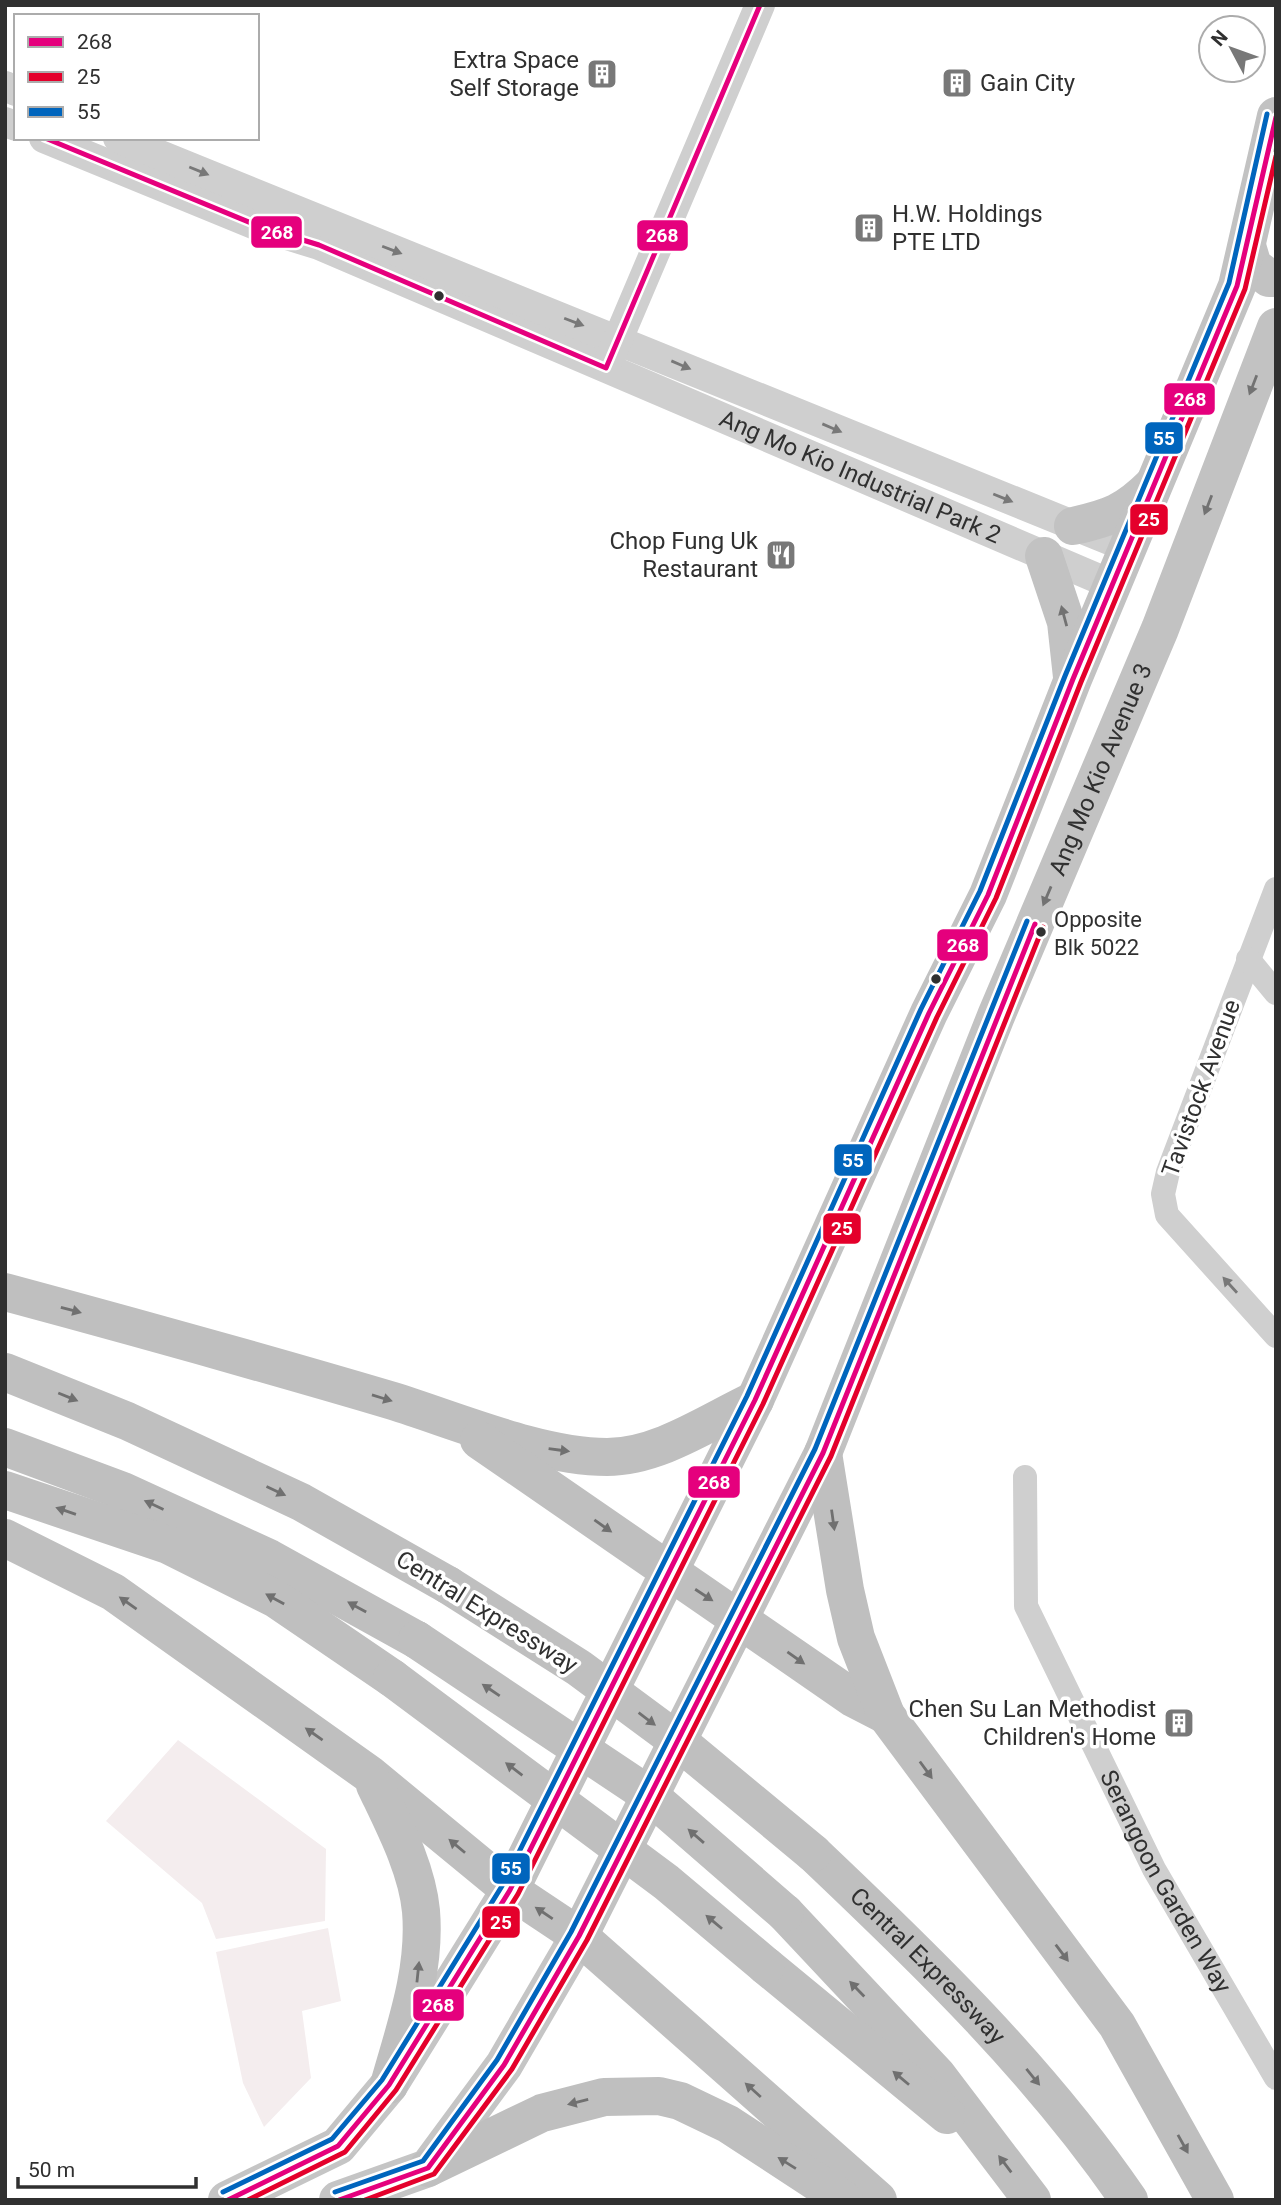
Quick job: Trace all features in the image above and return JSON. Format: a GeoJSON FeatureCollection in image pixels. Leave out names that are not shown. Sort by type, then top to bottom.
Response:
{"type":"FeatureCollection","features":[{"type":"Feature","properties":{"kind":"highway"},"geometry":{"type":"LineString","coordinates":[[510,1890],[755,1400],[923,1026],[988,895],[1073,679],[1237,286],[1276,116]]}},
{"type":"Feature","properties":{"kind":"highway"},"geometry":{"type":"LineString","coordinates":[[1247,246],[1253,266],[1269,278],[1276,278]]}},
{"type":"Feature","properties":{"kind":"highway","name":"Ang Mo Kio Avenue 3"},"geometry":{"type":"LineString","coordinates":[[579,1936],[823,1453],[996,1016],[1160,629],[1276,327]]}},
{"type":"Feature","properties":{"kind":"highway"},"geometry":{"type":"LineString","coordinates":[[1073,526],[1102,520],[1130,509],[1153,485]]}},
{"type":"Feature","properties":{"kind":"highway"},"geometry":{"type":"LineString","coordinates":[[1044,555],[1066,622],[1073,679]]}},
{"type":"Feature","properties":{"kind":"highway"},"geometry":{"type":"LineString","coordinates":[[5,1292],[247,1358],[539,1447],[608,1457],[671,1441],[755,1400]]}},
{"type":"Feature","properties":{"kind":"highway","name":"Central Expressway"},"geometry":{"type":"LineString","coordinates":[[5,1372],[127,1421],[301,1502],[448,1585],[579,1668],[679,1742],[813,1853],[920,1955],[1013,2053],[1102,2161],[1129,2200]]}},
{"type":"Feature","properties":{"kind":"highway"},"geometry":{"type":"LineString","coordinates":[[446,1417],[853,1698],[886,1715]]}},
{"type":"Feature","properties":{"kind":"highway"},"geometry":{"type":"LineString","coordinates":[[5,1447],[122,1491],[269,1558],[417,1640],[649,1795],[785,1913],[937,2075],[1032,2200]]}},
{"type":"Feature","properties":{"kind":"highway"},"geometry":{"type":"LineString","coordinates":[[823,1453],[845,1590],[856,1637],[886,1715],[1117,2025],[1214,2200]]}},
{"type":"Feature","properties":{"kind":"highway"},"geometry":{"type":"LineString","coordinates":[[5,1490],[168,1545],[276,1600],[392,1678],[666,1882],[945,2114],[978,2128]]}},
{"type":"Feature","properties":{"kind":"highway"},"geometry":{"type":"LineString","coordinates":[[5,1538],[113,1592],[369,1774],[510,1890],[579,1936],[878,2200]]}},
{"type":"Feature","properties":{"kind":"highway"},"geometry":{"type":"LineString","coordinates":[[369,1774],[399,1835],[421,1910],[418,1977],[389,2085]]}},
{"type":"Feature","properties":{"kind":"highway"},"geometry":{"type":"LineString","coordinates":[[428,2168],[553,2109],[604,2096],[659,2096],[680,2101],[728,2124],[844,2200]]}},
{"type":"Feature","properties":{"kind":"main road"},"geometry":{"type":"LineString","coordinates":[[227,2200],[338,2146],[389,2085],[510,1890]]}},
{"type":"Feature","properties":{"kind":"main road","name":"Ang Mo Kio Avenue 3"},"geometry":{"type":"LineString","coordinates":[[428,2168],[504,2065],[579,1936]]}},
{"type":"Feature","properties":{"kind":"main road"},"geometry":{"type":"LineString","coordinates":[[338,2200],[428,2168]]}},
{"type":"Feature","properties":{"kind":"street"},"geometry":{"type":"LineString","coordinates":[[606,368],[760,5]]}},
{"type":"Feature","properties":{"kind":"street","name":"Ang Mo Kio Industrial Park 2"},"geometry":{"type":"LineString","coordinates":[[49,140],[249,222],[319,245],[1113,585]]}},
{"type":"Feature","properties":{"kind":"street","name":"Ang Mo Kio Industrial Park 2"},"geometry":{"type":"LineString","coordinates":[[123,140],[328,226],[618,339],[1127,547]]}},
{"type":"Feature","properties":{"kind":"street","name":"Tavistock Avenue"},"geometry":{"type":"LineString","coordinates":[[1276,889],[1168,1172],[1163,1195],[1167,1215],[1276,1336]]}},
{"type":"Feature","properties":{"kind":"street"},"geometry":{"type":"LineString","coordinates":[[1248,959],[1276,993]]}},
{"type":"Feature","properties":{"kind":"street","name":"Serangoon Garden Way"},"geometry":{"type":"LineString","coordinates":[[1025,1477],[1026,1606],[1154,1869],[1276,2078]]}},
{"type":"Feature","properties":{"kind":"shaded area"},"geometry":{"type":"Polygon","coordinates":[[[178,1740],[326,1849],[325,1921],[216,1939],[202,1903],[106,1821],[178,1740]]]}},
{"type":"Feature","properties":{"kind":"shaded area"},"geometry":{"type":"Polygon","coordinates":[[[328,1928],[341,2001],[302,2011],[311,2078],[264,2127],[243,2083],[216,1952],[328,1928]]]}},
{"type":"Feature","properties":{"kind":"transit line","name":"268"},"geometry":{"type":"LineString","coordinates":[[50,140],[261,227],[319,245],[606,368],[760,5]]}},
{"type":"Feature","properties":{"kind":"transit line","name":"55"},"geometry":{"type":"LineString","coordinates":[[223,2192],[332,2139],[382,2080],[502,1886],[747,1396],[921,1009],[980,891],[1065,676],[1229,283],[1267,114]]}},
{"type":"Feature","properties":{"kind":"transit line","name":"268"},"geometry":{"type":"LineString","coordinates":[[228,2200],[338,2146],[389,2085],[510,1890],[755,1400],[929,1013],[988,895],[1073,679],[1237,286],[1276,117]]}},
{"type":"Feature","properties":{"kind":"transit line","name":"25"},"geometry":{"type":"LineString","coordinates":[[248,2200],[345,2152],[396,2090],[518,1894],[763,1404],[937,1017],[996,898],[1081,682],[1245,289],[1276,156]]}},
{"type":"Feature","properties":{"kind":"transit line","name":"55"},"geometry":{"type":"LineString","coordinates":[[335,2192],[423,2161],[497,2060],[571,1932],[815,1449],[1027,921]]}},
{"type":"Feature","properties":{"kind":"transit line","name":"268"},"geometry":{"type":"LineString","coordinates":[[339,2200],[428,2168],[504,2065],[579,1936],[823,1453],[1035,924]]}},
{"type":"Feature","properties":{"kind":"transit line","name":"25"},"geometry":{"type":"LineString","coordinates":[[365,2200],[434,2174],[512,2069],[587,1940],[831,1456],[1043,927]]}},
{"type":"Feature","properties":{"kind":"place","name":"Extra Space Self Storage"},"geometry":{"type":"Point","coordinates":[602,74]}},
{"type":"Feature","properties":{"kind":"place","name":"Gain City"},"geometry":{"type":"Point","coordinates":[957,83]}},
{"type":"Feature","properties":{"kind":"place","name":"H.W. Holdings PTE LTD"},"geometry":{"type":"Point","coordinates":[869,228]}},
{"type":"Feature","properties":{"kind":"place","name":"Chop Fung Uk Restaurant"},"geometry":{"type":"Point","coordinates":[781,555]}},
{"type":"Feature","properties":{"kind":"place","name":"Opposite Blk 5022"},"geometry":{"type":"Point","coordinates":[1041,932]}},
{"type":"Feature","properties":{"kind":"place","name":"Chen Su Lan Methodist Children's Home"},"geometry":{"type":"Point","coordinates":[1179,1723]}}]}
